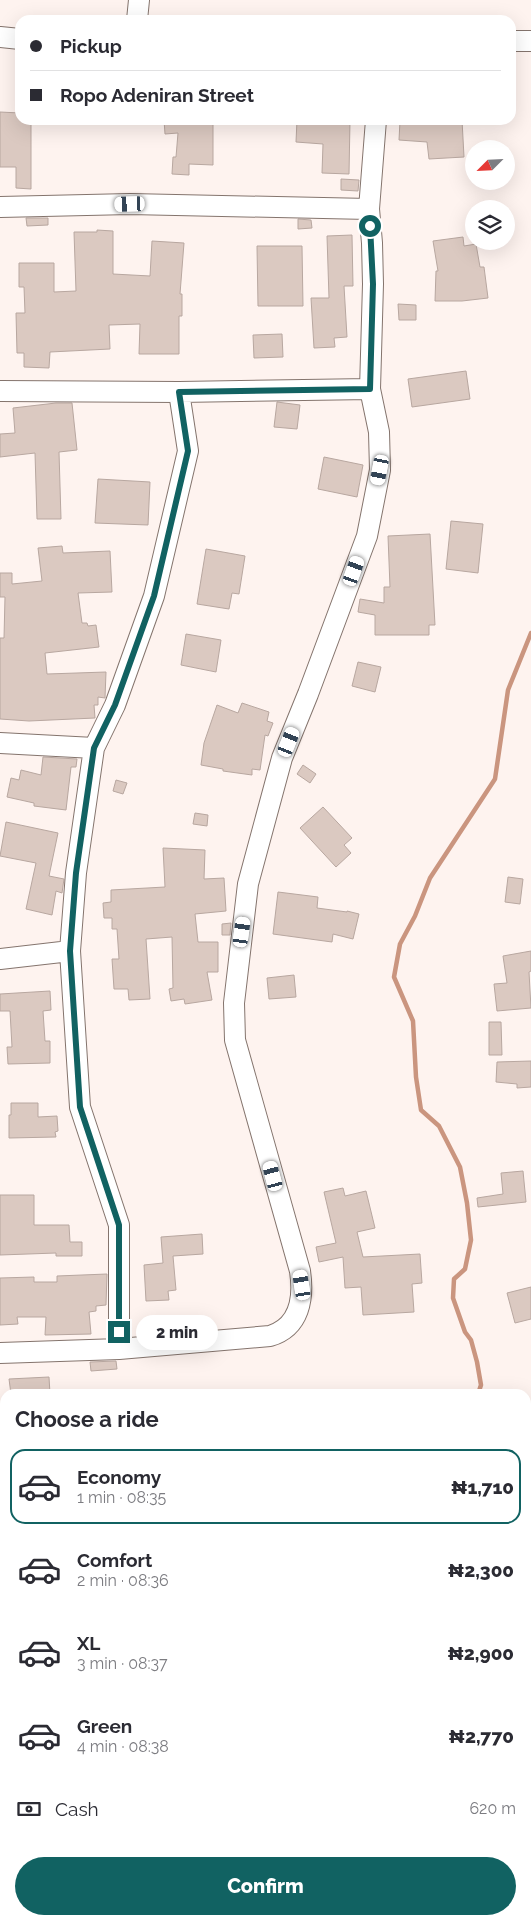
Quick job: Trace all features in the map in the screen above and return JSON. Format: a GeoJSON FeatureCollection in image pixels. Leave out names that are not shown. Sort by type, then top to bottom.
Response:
{"type":"FeatureCollection","features":[{"type":"Feature","properties":{"kind":"street"},"geometry":{"type":"LineString","coordinates":[[138,15],[139,0]]}},
{"type":"Feature","properties":{"kind":"street"},"geometry":{"type":"LineString","coordinates":[[0,37],[15,38]]}},
{"type":"Feature","properties":{"kind":"street"},"geometry":{"type":"LineString","coordinates":[[0,1353],[119,1349],[270,1336],[281,1333],[289,1327],[297,1312],[302,1285],[300,1271],[235,1040],[234,1003],[248,884],[282,758],[367,536],[380,470],[380,432],[370,389],[373,284],[372,243],[368,209],[376,125]]}},
{"type":"Feature","properties":{"kind":"street"},"geometry":{"type":"LineString","coordinates":[[0,207],[130,204],[368,209]]}},
{"type":"Feature","properties":{"kind":"street"},"geometry":{"type":"LineString","coordinates":[[0,391],[179,392],[370,389]]}},
{"type":"Feature","properties":{"kind":"street"},"geometry":{"type":"LineString","coordinates":[[119,1349],[119,1225],[80,1107],[70,951],[76,873],[94,748],[115,705],[154,596],[188,451],[179,392]]}},
{"type":"Feature","properties":{"kind":"street"},"geometry":{"type":"LineString","coordinates":[[0,743],[94,748]]}},
{"type":"Feature","properties":{"kind":"street"},"geometry":{"type":"LineString","coordinates":[[0,959],[70,951]]}},
{"type":"Feature","properties":{"kind":"building"},"geometry":{"type":"Polygon","coordinates":[[[0,112],[15,113],[15,125],[31,125],[31,189],[16,188],[16,167],[0,167],[0,112]]]}},
{"type":"Feature","properties":{"kind":"building"},"geometry":{"type":"Polygon","coordinates":[[[164,125],[213,125],[213,165],[189,164],[189,175],[172,174],[178,133],[165,134],[164,125]]]}},
{"type":"Feature","properties":{"kind":"building"},"geometry":{"type":"Polygon","coordinates":[[[297,125],[350,125],[349,174],[322,173],[323,144],[296,142],[297,125]]]}},
{"type":"Feature","properties":{"kind":"building"},"geometry":{"type":"Polygon","coordinates":[[[400,125],[462,125],[464,157],[429,159],[427,142],[399,140],[400,125]]]}},
{"type":"Feature","properties":{"kind":"building"},"geometry":{"type":"Polygon","coordinates":[[[341,179],[359,180],[358,191],[341,190],[341,179]]]}},
{"type":"Feature","properties":{"kind":"building"},"geometry":{"type":"Polygon","coordinates":[[[26,218],[48,218],[48,225],[27,226],[26,218]]]}},
{"type":"Feature","properties":{"kind":"building"},"geometry":{"type":"Polygon","coordinates":[[[298,219],[311,220],[312,228],[298,229],[298,219]]]}},
{"type":"Feature","properties":{"kind":"building"},"geometry":{"type":"Polygon","coordinates":[[[97,230],[113,231],[113,274],[150,276],[152,241],[184,243],[180,294],[182,294],[182,316],[179,316],[179,354],[139,354],[140,324],[109,325],[110,349],[50,352],[49,368],[24,367],[24,353],[17,353],[16,313],[25,313],[24,287],[19,287],[19,263],[54,263],[54,292],[76,291],[74,232],[97,232],[97,230]]]}},
{"type":"Feature","properties":{"kind":"building"},"geometry":{"type":"Polygon","coordinates":[[[352,235],[353,286],[344,286],[347,337],[334,338],[335,347],[314,348],[311,298],[329,298],[327,236],[352,235]]]}},
{"type":"Feature","properties":{"kind":"building"},"geometry":{"type":"Polygon","coordinates":[[[463,237],[465,250],[477,250],[480,267],[484,267],[488,298],[462,301],[435,301],[436,271],[438,271],[433,241],[463,237]]]}},
{"type":"Feature","properties":{"kind":"building"},"geometry":{"type":"Polygon","coordinates":[[[257,246],[302,246],[303,306],[258,306],[257,246]]]}},
{"type":"Feature","properties":{"kind":"building"},"geometry":{"type":"Polygon","coordinates":[[[398,304],[416,305],[416,320],[399,320],[398,304]]]}},
{"type":"Feature","properties":{"kind":"building"},"geometry":{"type":"Polygon","coordinates":[[[282,334],[283,357],[254,358],[253,335],[282,334]]]}},
{"type":"Feature","properties":{"kind":"building"},"geometry":{"type":"Polygon","coordinates":[[[466,371],[470,399],[412,407],[408,379],[466,371]]]}},
{"type":"Feature","properties":{"kind":"building"},"geometry":{"type":"Polygon","coordinates":[[[277,402],[300,405],[297,429],[274,427],[277,402]]]}},
{"type":"Feature","properties":{"kind":"building"},"geometry":{"type":"Polygon","coordinates":[[[72,403],[77,450],[59,452],[61,519],[37,519],[35,453],[0,457],[0,434],[15,433],[13,408],[72,403]]]}},
{"type":"Feature","properties":{"kind":"building"},"geometry":{"type":"Polygon","coordinates":[[[324,457],[363,465],[357,497],[318,489],[324,457]]]}},
{"type":"Feature","properties":{"kind":"building"},"geometry":{"type":"Polygon","coordinates":[[[98,479],[150,482],[148,525],[95,523],[98,479]]]}},
{"type":"Feature","properties":{"kind":"building"},"geometry":{"type":"Polygon","coordinates":[[[451,521],[483,524],[478,573],[446,569],[451,521]]]}},
{"type":"Feature","properties":{"kind":"building"},"geometry":{"type":"Polygon","coordinates":[[[430,534],[435,625],[429,625],[429,635],[375,635],[375,615],[358,612],[360,599],[384,603],[384,587],[390,587],[388,536],[430,534]]]}},
{"type":"Feature","properties":{"kind":"building"},"geometry":{"type":"Polygon","coordinates":[[[62,546],[63,553],[110,551],[112,592],[78,593],[82,623],[87,623],[88,626],[96,625],[99,647],[45,653],[47,674],[106,672],[105,698],[98,697],[98,705],[94,705],[95,718],[29,721],[0,719],[0,638],[4,638],[5,597],[0,597],[0,573],[12,573],[12,584],[42,581],[38,548],[62,546]]]}},
{"type":"Feature","properties":{"kind":"building"},"geometry":{"type":"Polygon","coordinates":[[[206,549],[245,556],[239,594],[232,593],[229,609],[197,604],[206,549]]]}},
{"type":"Feature","properties":{"kind":"building"},"geometry":{"type":"Polygon","coordinates":[[[186,634],[221,640],[216,672],[181,665],[186,634]]]}},
{"type":"Feature","properties":{"kind":"building"},"geometry":{"type":"Polygon","coordinates":[[[358,662],[381,667],[375,692],[352,686],[358,662]]]}},
{"type":"Feature","properties":{"kind":"building"},"geometry":{"type":"Polygon","coordinates":[[[242,703],[269,712],[267,721],[273,723],[268,736],[265,735],[260,770],[252,769],[252,775],[223,771],[223,769],[201,765],[204,743],[217,705],[238,713],[242,703]]]}},
{"type":"Feature","properties":{"kind":"building"},"geometry":{"type":"Polygon","coordinates":[[[43,757],[77,759],[76,767],[71,767],[66,810],[34,806],[34,803],[7,797],[11,778],[19,780],[21,770],[41,775],[43,757]]]}},
{"type":"Feature","properties":{"kind":"building"},"geometry":{"type":"Polygon","coordinates":[[[303,765],[316,774],[310,783],[297,774],[303,765]]]}},
{"type":"Feature","properties":{"kind":"building"},"geometry":{"type":"Polygon","coordinates":[[[116,780],[127,783],[123,794],[113,791],[116,780]]]}},
{"type":"Feature","properties":{"kind":"building"},"geometry":{"type":"Polygon","coordinates":[[[323,807],[352,838],[344,845],[351,853],[336,867],[300,828],[323,807]]]}},
{"type":"Feature","properties":{"kind":"building"},"geometry":{"type":"Polygon","coordinates":[[[195,813],[208,815],[207,826],[193,824],[195,813]]]}},
{"type":"Feature","properties":{"kind":"building"},"geometry":{"type":"Polygon","coordinates":[[[6,822],[58,833],[49,876],[64,879],[62,893],[56,891],[52,915],[26,909],[36,863],[0,856],[6,822]]]}},
{"type":"Feature","properties":{"kind":"building"},"geometry":{"type":"Polygon","coordinates":[[[163,848],[205,850],[204,879],[224,878],[226,911],[195,914],[198,942],[218,942],[218,972],[207,972],[212,1000],[185,1004],[184,999],[171,1001],[169,989],[173,988],[172,937],[146,939],[150,999],[129,1000],[128,989],[114,989],[112,959],[119,959],[117,929],[112,929],[112,918],[104,918],[103,903],[111,902],[111,890],[165,887],[163,848]]]}},
{"type":"Feature","properties":{"kind":"building"},"geometry":{"type":"Polygon","coordinates":[[[508,877],[523,879],[520,904],[505,902],[508,877]]]}},
{"type":"Feature","properties":{"kind":"building"},"geometry":{"type":"Polygon","coordinates":[[[278,892],[318,897],[317,908],[359,914],[353,939],[333,934],[332,942],[273,934],[278,892]]]}},
{"type":"Feature","properties":{"kind":"building"},"geometry":{"type":"Polygon","coordinates":[[[231,923],[230,935],[222,935],[222,924],[231,923]]]}},
{"type":"Feature","properties":{"kind":"building"},"geometry":{"type":"Polygon","coordinates":[[[531,951],[531,971],[529,972],[531,1008],[497,1011],[494,984],[507,983],[503,956],[531,951]]]}},
{"type":"Feature","properties":{"kind":"building"},"geometry":{"type":"Polygon","coordinates":[[[294,975],[296,997],[269,999],[267,978],[294,975]]]}},
{"type":"Feature","properties":{"kind":"building"},"geometry":{"type":"Polygon","coordinates":[[[50,991],[51,1010],[43,1011],[45,1041],[50,1041],[50,1063],[8,1064],[7,1047],[12,1047],[10,1011],[0,1011],[0,994],[50,991]]]}},
{"type":"Feature","properties":{"kind":"building"},"geometry":{"type":"Polygon","coordinates":[[[489,1022],[501,1022],[502,1055],[489,1055],[489,1022]]]}},
{"type":"Feature","properties":{"kind":"building"},"geometry":{"type":"Polygon","coordinates":[[[531,1061],[531,1087],[517,1088],[517,1084],[496,1082],[497,1062],[531,1061]]]}},
{"type":"Feature","properties":{"kind":"building"},"geometry":{"type":"Polygon","coordinates":[[[11,1103],[38,1103],[38,1117],[57,1116],[58,1131],[55,1132],[56,1137],[9,1138],[11,1103]]]}},
{"type":"Feature","properties":{"kind":"building"},"geometry":{"type":"Polygon","coordinates":[[[523,1171],[526,1202],[478,1207],[477,1198],[503,1194],[501,1173],[523,1171]]]}},
{"type":"Feature","properties":{"kind":"building"},"geometry":{"type":"Polygon","coordinates":[[[343,1188],[345,1196],[366,1191],[375,1228],[357,1232],[363,1257],[420,1254],[422,1283],[412,1284],[414,1312],[363,1315],[361,1287],[345,1288],[343,1257],[319,1262],[316,1247],[336,1243],[324,1192],[343,1188]]]}},
{"type":"Feature","properties":{"kind":"building"},"geometry":{"type":"Polygon","coordinates":[[[0,1195],[34,1195],[34,1225],[69,1225],[70,1242],[82,1242],[82,1256],[56,1256],[56,1253],[0,1255],[0,1195]]]}},
{"type":"Feature","properties":{"kind":"building"},"geometry":{"type":"Polygon","coordinates":[[[202,1234],[203,1254],[173,1256],[176,1290],[168,1291],[169,1300],[146,1301],[144,1265],[163,1263],[161,1237],[202,1234]]]}},
{"type":"Feature","properties":{"kind":"building"},"geometry":{"type":"Polygon","coordinates":[[[107,1274],[106,1305],[96,1306],[96,1311],[89,1312],[91,1334],[45,1335],[46,1317],[17,1317],[18,1324],[0,1325],[0,1278],[34,1277],[34,1282],[57,1282],[57,1276],[107,1274]]]}},
{"type":"Feature","properties":{"kind":"building"},"geometry":{"type":"Polygon","coordinates":[[[531,1287],[531,1319],[515,1323],[507,1293],[531,1287]]]}},
{"type":"Feature","properties":{"kind":"building"},"geometry":{"type":"Polygon","coordinates":[[[116,1361],[117,1369],[91,1371],[90,1362],[116,1361]]]}},
{"type":"Feature","properties":{"kind":"building"},"geometry":{"type":"Polygon","coordinates":[[[49,1377],[50,1389],[10,1389],[9,1379],[49,1377]]]}},
{"type":"Feature","properties":{"kind":"waterway"},"geometry":{"type":"LineString","coordinates":[[480,1389],[481,1385],[477,1362],[471,1340],[465,1332],[453,1298],[454,1279],[465,1269],[471,1240],[467,1203],[460,1167],[439,1126],[421,1110],[416,1077],[413,1021],[394,977],[400,944],[415,916],[430,878],[495,779],[508,690],[531,633]]}},
{"type":"Feature","properties":{"kind":"route"},"geometry":{"type":"LineString","coordinates":[[119,1332],[119,1225],[80,1107],[70,951],[76,873],[94,748],[115,705],[154,596],[188,451],[179,392],[370,389],[373,284],[370,226]]}}]}
